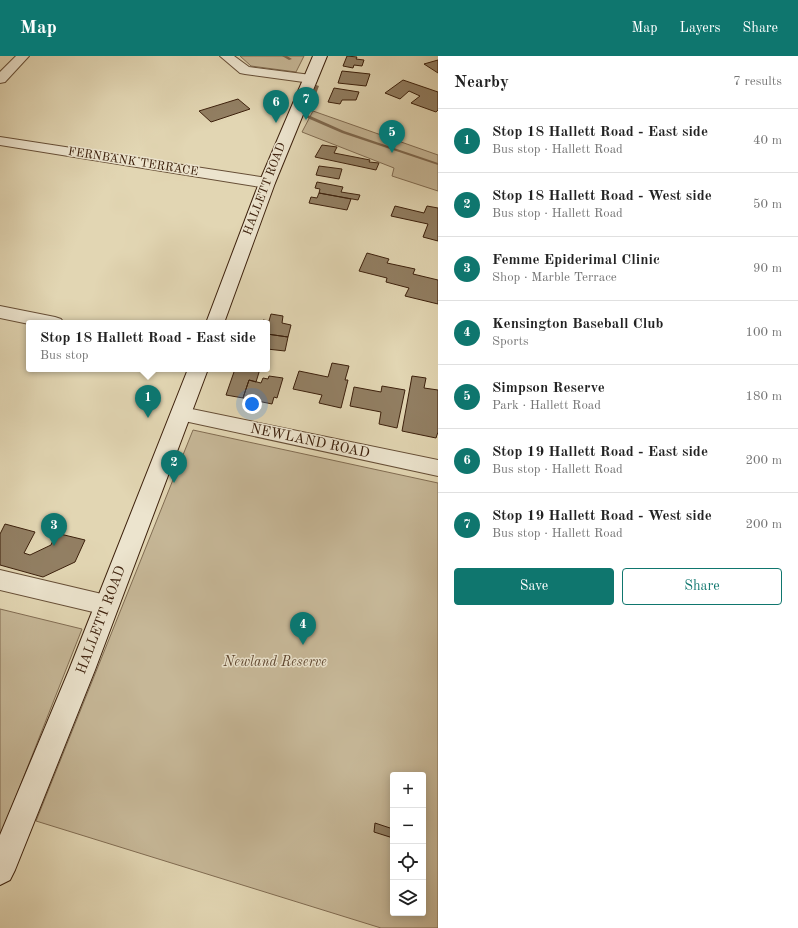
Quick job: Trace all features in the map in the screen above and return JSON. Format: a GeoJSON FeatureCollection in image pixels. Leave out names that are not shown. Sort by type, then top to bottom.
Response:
{"type":"FeatureCollection","features":[{"type":"Feature","properties":{"kind":"main road","name":"HALLETT ROAD"},"geometry":{"type":"LineString","coordinates":[[216,320],[267,183],[320,56]]}},
{"type":"Feature","properties":{"kind":"main road","name":"HALLETT ROAD"},"geometry":{"type":"LineString","coordinates":[[0,870],[82,670],[197,372]]}},
{"type":"Feature","properties":{"kind":"street"},"geometry":{"type":"LineString","coordinates":[[0,79],[23,56]]}},
{"type":"Feature","properties":{"kind":"street"},"geometry":{"type":"LineString","coordinates":[[226,56],[245,70],[311,79]]}},
{"type":"Feature","properties":{"kind":"street","name":"FERNBANK TERRACE"},"geometry":{"type":"LineString","coordinates":[[0,141],[267,183]]}},
{"type":"Feature","properties":{"kind":"street"},"geometry":{"type":"LineString","coordinates":[[0,312],[40,320]]}},
{"type":"Feature","properties":{"kind":"street","name":"NEWLAND ROAD"},"geometry":{"type":"LineString","coordinates":[[182,414],[438,468]]}},
{"type":"Feature","properties":{"kind":"street"},"geometry":{"type":"LineString","coordinates":[[0,580],[106,605]]}},
{"type":"Feature","properties":{"kind":"green space"},"geometry":{"type":"Polygon","coordinates":[[[240,56],[304,56],[296,72],[251,66],[240,56]]]}},
{"type":"Feature","properties":{"kind":"green space"},"geometry":{"type":"Polygon","coordinates":[[[313,111],[438,155],[438,191],[392,176],[394,168],[302,132],[313,111]]]}},
{"type":"Feature","properties":{"kind":"green space","name":"Newland Reserve"},"geometry":{"type":"Polygon","coordinates":[[[193,430],[438,483],[438,928],[381,928],[36,821],[193,430]]]}},
{"type":"Feature","properties":{"kind":"green space"},"geometry":{"type":"Polygon","coordinates":[[[0,609],[82,629],[0,837],[0,609]]]}},
{"type":"Feature","properties":{"kind":"building"},"geometry":{"type":"Polygon","coordinates":[[[347,56],[357,57],[356,59],[364,60],[362,66],[354,65],[353,68],[343,66],[347,56]]]}},
{"type":"Feature","properties":{"kind":"building"},"geometry":{"type":"Polygon","coordinates":[[[438,60],[438,73],[424,64],[438,60]]]}},
{"type":"Feature","properties":{"kind":"building"},"geometry":{"type":"Polygon","coordinates":[[[342,71],[370,74],[366,86],[338,83],[342,71]]]}},
{"type":"Feature","properties":{"kind":"building"},"geometry":{"type":"Polygon","coordinates":[[[403,80],[438,92],[438,110],[436,112],[411,103],[420,96],[409,91],[400,99],[385,93],[403,80]]]}},
{"type":"Feature","properties":{"kind":"building"},"geometry":{"type":"Polygon","coordinates":[[[334,88],[359,92],[356,100],[342,100],[340,104],[328,102],[334,88]]]}},
{"type":"Feature","properties":{"kind":"building"},"geometry":{"type":"Polygon","coordinates":[[[238,99],[250,109],[211,122],[199,111],[238,99]]]}},
{"type":"Feature","properties":{"kind":"building"},"geometry":{"type":"Polygon","coordinates":[[[322,145],[337,147],[334,153],[379,163],[376,170],[315,157],[322,145]]]}},
{"type":"Feature","properties":{"kind":"building"},"geometry":{"type":"Polygon","coordinates":[[[319,166],[342,169],[339,179],[316,175],[319,166]]]}},
{"type":"Feature","properties":{"kind":"building"},"geometry":{"type":"Polygon","coordinates":[[[317,182],[343,187],[341,192],[360,195],[358,200],[319,193],[320,189],[315,188],[317,182]]]}},
{"type":"Feature","properties":{"kind":"building"},"geometry":{"type":"Polygon","coordinates":[[[319,193],[351,199],[347,210],[309,203],[311,197],[317,198],[319,193]]]}},
{"type":"Feature","properties":{"kind":"building"},"geometry":{"type":"Polygon","coordinates":[[[395,206],[424,213],[427,206],[438,208],[438,241],[423,237],[428,224],[391,216],[395,206]]]}},
{"type":"Feature","properties":{"kind":"building"},"geometry":{"type":"Polygon","coordinates":[[[367,253],[389,259],[387,263],[415,269],[413,274],[438,280],[438,304],[405,296],[409,288],[386,282],[387,278],[359,271],[367,253]]]}},
{"type":"Feature","properties":{"kind":"building"},"geometry":{"type":"Polygon","coordinates":[[[271,314],[283,316],[282,323],[291,325],[288,337],[270,334],[269,320],[271,314]]]}},
{"type":"Feature","properties":{"kind":"building"},"geometry":{"type":"Polygon","coordinates":[[[270,334],[288,337],[285,351],[270,349],[270,334]]]}},
{"type":"Feature","properties":{"kind":"building"},"geometry":{"type":"Polygon","coordinates":[[[332,363],[349,366],[345,380],[348,380],[341,408],[319,403],[322,395],[293,389],[299,371],[328,377],[332,363]]]}},
{"type":"Feature","properties":{"kind":"building"},"geometry":{"type":"Polygon","coordinates":[[[234,372],[259,372],[256,382],[249,380],[243,398],[226,395],[234,372]]]}},
{"type":"Feature","properties":{"kind":"building"},"geometry":{"type":"Polygon","coordinates":[[[269,376],[283,378],[277,398],[274,397],[272,404],[243,398],[249,380],[261,383],[263,378],[268,379],[269,376]]]}},
{"type":"Feature","properties":{"kind":"building"},"geometry":{"type":"Polygon","coordinates":[[[412,376],[426,378],[424,388],[438,390],[438,432],[436,438],[402,431],[412,376]]]}},
{"type":"Feature","properties":{"kind":"building"},"geometry":{"type":"Polygon","coordinates":[[[382,386],[405,390],[397,428],[379,424],[381,412],[350,406],[354,387],[381,392],[382,386]]]}},
{"type":"Feature","properties":{"kind":"building"},"geometry":{"type":"Polygon","coordinates":[[[5,524],[35,532],[24,553],[30,555],[51,545],[56,533],[85,540],[75,562],[43,577],[0,565],[0,534],[5,524]]]}},
{"type":"Feature","properties":{"kind":"building"},"geometry":{"type":"Polygon","coordinates":[[[375,823],[390,828],[390,837],[374,832],[375,823]]]}},
{"type":"Feature","properties":{"kind":"waterway"},"geometry":{"type":"LineString","coordinates":[[284,56],[290,59]]}},
{"type":"Feature","properties":{"kind":"waterway"},"geometry":{"type":"LineString","coordinates":[[317,86],[306,116],[343,132],[438,164]]}},
{"type":"Feature","properties":{"kind":"place","name":"Stop 19 Hallett Road - West side"},"geometry":{"type":"Point","coordinates":[306,120]}},
{"type":"Feature","properties":{"kind":"place","name":"Stop 19 Hallett Road - East side"},"geometry":{"type":"Point","coordinates":[276,123]}},
{"type":"Feature","properties":{"kind":"place","name":"Simpson Reserve"},"geometry":{"type":"Point","coordinates":[392,153]}},
{"type":"Feature","properties":{"kind":"place","name":"Stop 18 Hallett Road - East side"},"geometry":{"type":"Point","coordinates":[148,418]}},
{"type":"Feature","properties":{"kind":"place","name":"Stop 18 Hallett Road - West side"},"geometry":{"type":"Point","coordinates":[174,483]}},
{"type":"Feature","properties":{"kind":"place","name":"Femme Epiderimal Clinic"},"geometry":{"type":"Point","coordinates":[54,546]}},
{"type":"Feature","properties":{"kind":"place","name":"Kensington Baseball Club"},"geometry":{"type":"Point","coordinates":[303,645]}}]}
